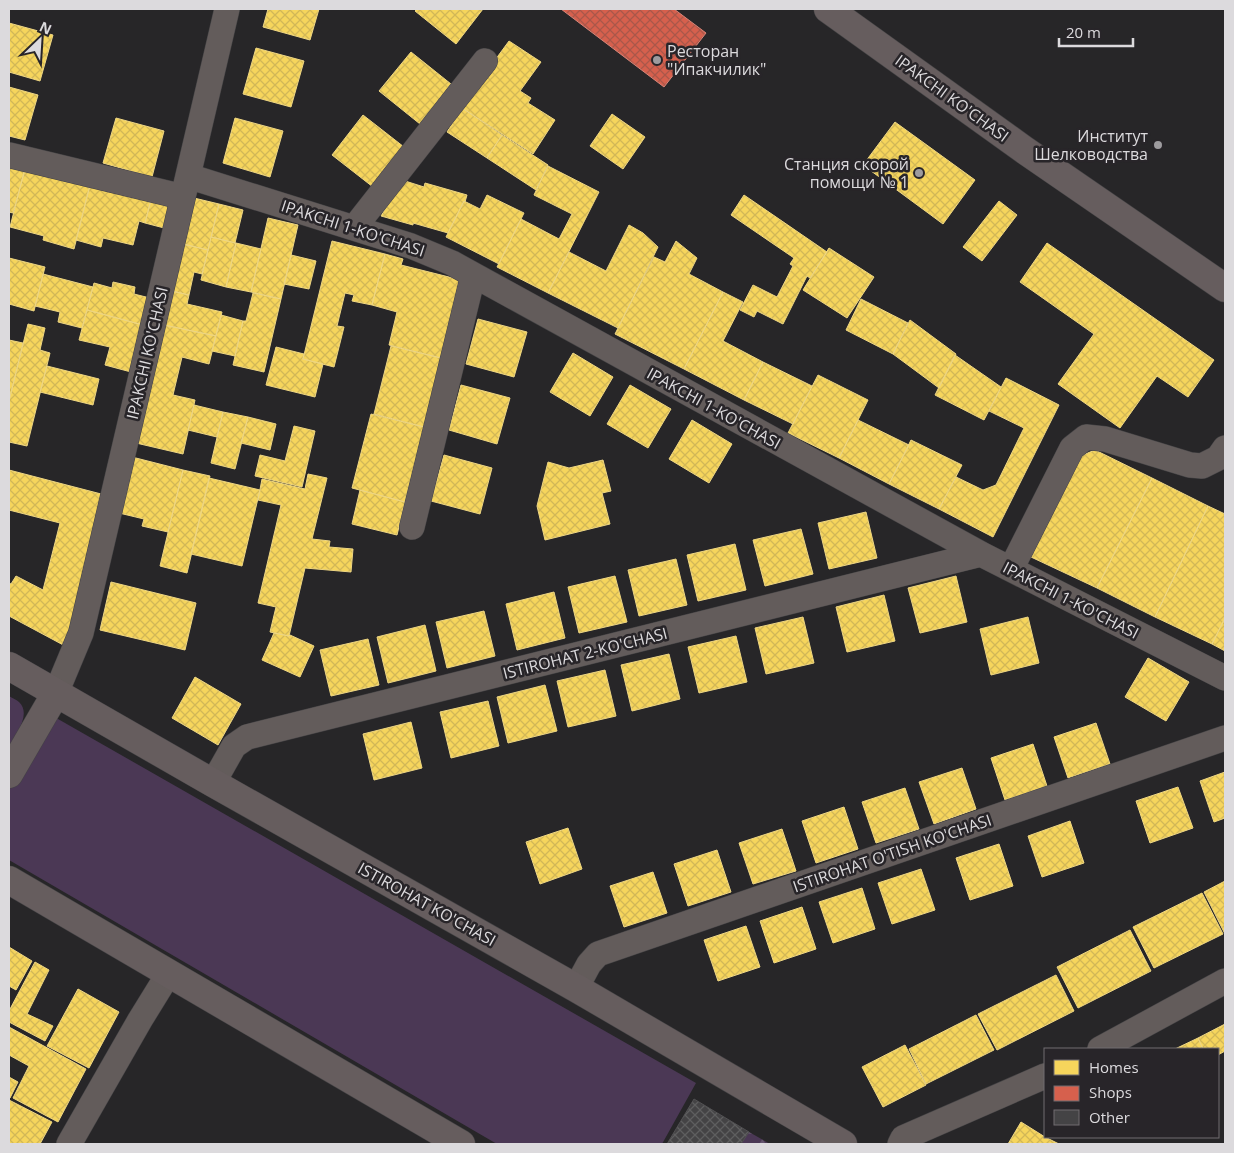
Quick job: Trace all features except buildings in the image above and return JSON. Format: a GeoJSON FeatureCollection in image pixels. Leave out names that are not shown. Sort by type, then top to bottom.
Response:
{"type":"FeatureCollection","features":[{"type":"Feature","properties":{"kind":"main road","name":"IPAKCHI KO'CHASI"},"geometry":{"type":"LineString","coordinates":[[828,9],[1023,149],[1225,288]]}},
{"type":"Feature","properties":{"kind":"main road","name":"ISTIROHAT KO'CHASI"},"geometry":{"type":"LineString","coordinates":[[9,666],[576,988],[843,1144]]}},
{"type":"Feature","properties":{"kind":"main road"},"geometry":{"type":"LineString","coordinates":[[9,774],[56,693]]}},
{"type":"Feature","properties":{"kind":"main road"},"geometry":{"type":"LineString","coordinates":[[9,880],[461,1144]]}},
{"type":"Feature","properties":{"kind":"street","name":"IPAKCHI KO'CHASI"},"geometry":{"type":"LineString","coordinates":[[56,693],[81,633],[226,9]]}},
{"type":"Feature","properties":{"kind":"street"},"geometry":{"type":"LineString","coordinates":[[354,228],[485,61]]}},
{"type":"Feature","properties":{"kind":"street","name":"IPAKCHI 1-KO'CHASI"},"geometry":{"type":"LineString","coordinates":[[9,155],[186,187],[354,228],[419,249],[452,263],[980,554],[1225,678]]}},
{"type":"Feature","properties":{"kind":"street"},"geometry":{"type":"LineString","coordinates":[[412,527],[473,276]]}},
{"type":"Feature","properties":{"kind":"street"},"geometry":{"type":"LineString","coordinates":[[1011,569],[1072,448],[1086,437],[1105,439],[1190,465],[1202,466],[1218,458],[1225,448]]}},
{"type":"Feature","properties":{"kind":"street","name":"ISTIROHAT 2-KO'CHASI"},"geometry":{"type":"LineString","coordinates":[[213,783],[234,746],[247,737],[980,554]]}},
{"type":"Feature","properties":{"kind":"street","name":"ISTIROHAT O'TISH KO'CHASI"},"geometry":{"type":"LineString","coordinates":[[576,988],[589,964],[598,954],[1225,738]]}},
{"type":"Feature","properties":{"kind":"street"},"geometry":{"type":"LineString","coordinates":[[70,1144],[140,1020],[169,973]]}},
{"type":"Feature","properties":{"kind":"street"},"geometry":{"type":"LineString","coordinates":[[1102,1048],[1225,981]]}},
{"type":"Feature","properties":{"kind":"street"},"geometry":{"type":"LineString","coordinates":[[900,1144],[903,1138],[1044,1076]]}},
{"type":"Feature","properties":{"kind":"green space"},"geometry":{"type":"Polygon","coordinates":[[[9,696],[19,702],[23,707],[24,713],[21,725],[9,747],[9,696]]]}},
{"type":"Feature","properties":{"kind":"green space"},"geometry":{"type":"Polygon","coordinates":[[[53,719],[58,719],[696,1083],[662,1144],[497,1144],[9,860],[9,785],[53,719]]]}},
{"type":"Feature","properties":{"kind":"green space"},"geometry":{"type":"Polygon","coordinates":[[[749,1132],[770,1144],[741,1144],[749,1132]]]}},
{"type":"Feature","properties":{"kind":"place","name":"Ресторан \"Ипакчилик\""},"geometry":{"type":"Point","coordinates":[657,60]}},
{"type":"Feature","properties":{"kind":"place","name":"Институт Шелководства"},"geometry":{"type":"Point","coordinates":[1158,145]}},
{"type":"Feature","properties":{"kind":"place","name":"Станция скорой помощи № 1"},"geometry":{"type":"Point","coordinates":[919,173]}}]}
